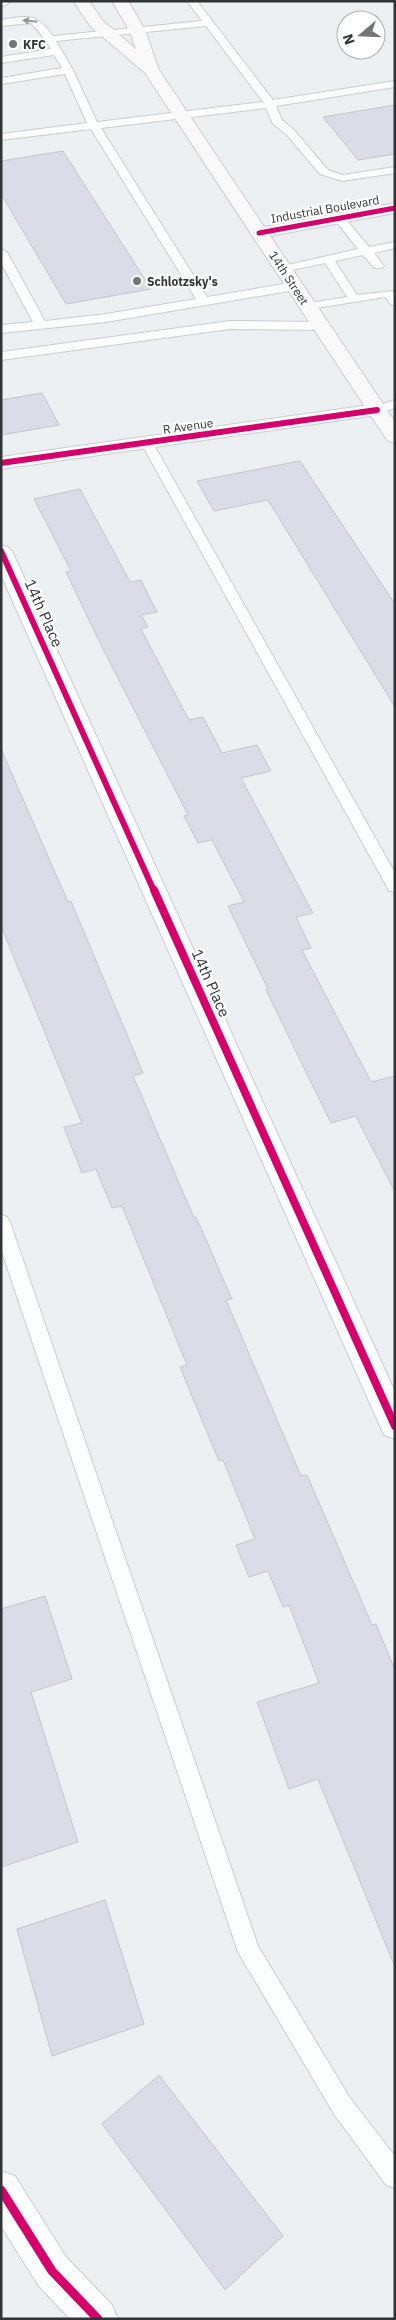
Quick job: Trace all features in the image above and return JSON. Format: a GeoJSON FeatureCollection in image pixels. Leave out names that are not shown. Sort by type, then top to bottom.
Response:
{"type":"FeatureCollection","features":[{"type":"Feature","properties":{"kind":"main road","name":"14th Street"},"geometry":{"type":"LineString","coordinates":[[81,1],[97,24],[151,70]]}},
{"type":"Feature","properties":{"kind":"main road","name":"14th Street"},"geometry":{"type":"LineString","coordinates":[[120,1],[137,30],[151,70],[308,307],[386,407],[395,437]]}},
{"type":"Feature","properties":{"kind":"street","name":"Industrial Boulevard"},"geometry":{"type":"LineString","coordinates":[[259,233],[395,208]]}},
{"type":"Feature","properties":{"kind":"street","name":"R Avenue"},"geometry":{"type":"LineString","coordinates":[[1,463],[386,407]]}},
{"type":"Feature","properties":{"kind":"street","name":"14th Place"},"geometry":{"type":"LineString","coordinates":[[1,551],[395,1426]]}},
{"type":"Feature","properties":{"kind":"street"},"geometry":{"type":"LineString","coordinates":[[1,2190],[52,2272],[98,2319]]}},
{"type":"Feature","properties":{"kind":"lane"},"geometry":{"type":"LineString","coordinates":[[192,1],[270,104],[277,122],[290,132],[324,172],[342,178],[395,170]]}},
{"type":"Feature","properties":{"kind":"lane"},"geometry":{"type":"LineString","coordinates":[[1,23],[32,19],[38,22],[68,70],[94,126],[204,302]]}},
{"type":"Feature","properties":{"kind":"lane"},"geometry":{"type":"LineString","coordinates":[[50,39],[210,23]]}},
{"type":"Feature","properties":{"kind":"lane"},"geometry":{"type":"LineString","coordinates":[[1,60],[56,52]]}},
{"type":"Feature","properties":{"kind":"lane"},"geometry":{"type":"LineString","coordinates":[[1,82],[68,70]]}},
{"type":"Feature","properties":{"kind":"lane"},"geometry":{"type":"LineString","coordinates":[[1,137],[270,104],[395,84]]}},
{"type":"Feature","properties":{"kind":"lane"},"geometry":{"type":"LineString","coordinates":[[339,218],[378,266]]}},
{"type":"Feature","properties":{"kind":"lane"},"geometry":{"type":"LineString","coordinates":[[283,269],[329,260],[347,260],[366,251],[395,245]]}},
{"type":"Feature","properties":{"kind":"lane"},"geometry":{"type":"LineString","coordinates":[[1,252],[41,325]]}},
{"type":"Feature","properties":{"kind":"lane"},"geometry":{"type":"LineString","coordinates":[[329,260],[354,299]]}},
{"type":"Feature","properties":{"kind":"lane"},"geometry":{"type":"LineString","coordinates":[[308,307],[373,296],[392,298],[388,279]]}},
{"type":"Feature","properties":{"kind":"lane"},"geometry":{"type":"LineString","coordinates":[[364,283],[373,296]]}},
{"type":"Feature","properties":{"kind":"lane"},"geometry":{"type":"LineString","coordinates":[[1,329],[106,318],[295,286]]}},
{"type":"Feature","properties":{"kind":"lane"},"geometry":{"type":"LineString","coordinates":[[1,356],[230,325],[322,326]]}},
{"type":"Feature","properties":{"kind":"lane"},"geometry":{"type":"LineString","coordinates":[[147,443],[395,887]]}},
{"type":"Feature","properties":{"kind":"lane"},"geometry":{"type":"LineString","coordinates":[[1,1222],[249,1952],[342,2106],[395,2176]]}},
{"type":"Feature","properties":{"kind":"building"},"geometry":{"type":"Polygon","coordinates":[[[395,105],[395,154],[358,160],[323,117],[395,105]]]}},
{"type":"Feature","properties":{"kind":"building"},"geometry":{"type":"Polygon","coordinates":[[[63,151],[151,289],[66,304],[1,194],[1,161],[63,151]]]}},
{"type":"Feature","properties":{"kind":"building"},"geometry":{"type":"Polygon","coordinates":[[[42,393],[59,425],[1,435],[1,400],[42,393]]]}},
{"type":"Feature","properties":{"kind":"building"},"geometry":{"type":"Polygon","coordinates":[[[300,461],[395,604],[395,707],[268,500],[214,511],[197,481],[300,461]]]}},
{"type":"Feature","properties":{"kind":"building"},"geometry":{"type":"Polygon","coordinates":[[[80,489],[130,582],[141,580],[157,612],[141,615],[148,627],[141,629],[189,720],[203,717],[222,753],[257,745],[271,771],[241,778],[313,913],[296,917],[311,948],[302,950],[371,1082],[395,1076],[395,1192],[356,1116],[331,1123],[266,990],[268,989],[228,906],[244,902],[212,840],[198,843],[184,816],[188,815],[101,645],[66,572],[71,571],[34,499],[80,489]]]}},
{"type":"Feature","properties":{"kind":"building"},"geometry":{"type":"Polygon","coordinates":[[[1,749],[68,902],[71,901],[143,1073],[133,1076],[194,1218],[196,1217],[232,1299],[226,1300],[301,1476],[307,1475],[372,1625],[376,1624],[395,1670],[395,1967],[318,1779],[289,1789],[257,1702],[319,1683],[289,1605],[283,1607],[268,1571],[249,1577],[236,1545],[255,1539],[223,1460],[219,1461],[180,1367],[187,1365],[122,1206],[112,1208],[96,1169],[82,1173],[64,1127],[82,1123],[1,926],[1,749]]]}},
{"type":"Feature","properties":{"kind":"building"},"geometry":{"type":"Polygon","coordinates":[[[45,1596],[72,1679],[31,1692],[78,1842],[1,1867],[1,1609],[45,1596]]]}},
{"type":"Feature","properties":{"kind":"building"},"geometry":{"type":"Polygon","coordinates":[[[105,1900],[144,2024],[52,2056],[17,1929],[105,1900]]]}},
{"type":"Feature","properties":{"kind":"building"},"geometry":{"type":"Polygon","coordinates":[[[159,2075],[283,2236],[225,2290],[102,2124],[159,2075]]]}},
{"type":"Feature","properties":{"kind":"cycle path"},"geometry":{"type":"LineString","coordinates":[[259,233],[395,208]]}},
{"type":"Feature","properties":{"kind":"cycle path"},"geometry":{"type":"LineString","coordinates":[[1,463],[377,410]]}},
{"type":"Feature","properties":{"kind":"cycle path"},"geometry":{"type":"LineString","coordinates":[[1,551],[395,1426]]}},
{"type":"Feature","properties":{"kind":"cycle path"},"geometry":{"type":"LineString","coordinates":[[1,2190],[52,2271],[98,2319]]}},
{"type":"Feature","properties":{"kind":"place","name":"KFC"},"geometry":{"type":"Point","coordinates":[13,44]}},
{"type":"Feature","properties":{"kind":"place","name":"Schlotzsky's"},"geometry":{"type":"Point","coordinates":[137,281]}}]}
